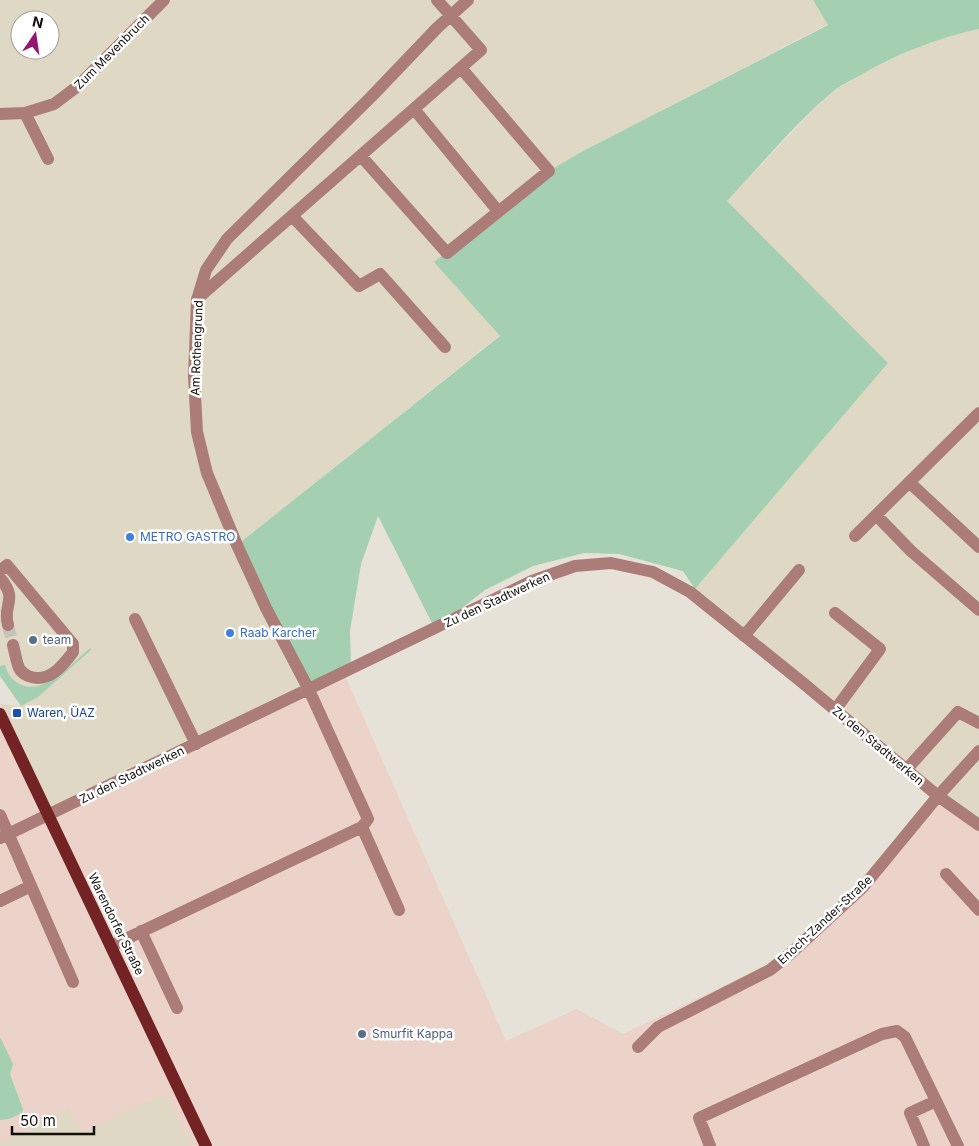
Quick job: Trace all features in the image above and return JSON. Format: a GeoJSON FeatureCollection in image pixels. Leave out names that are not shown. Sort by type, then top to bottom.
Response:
{"type":"FeatureCollection","features":[{"type":"Feature","properties":{"kind":"main road","name":"Warendorfer Straße"},"geometry":{"type":"LineString","coordinates":[[1,719],[206,1146]]}},
{"type":"Feature","properties":{"kind":"street","name":"Zum Mevenbruch"},"geometry":{"type":"LineString","coordinates":[[0,114],[25,113],[54,104],[78,86],[164,0]]}},
{"type":"Feature","properties":{"kind":"street"},"geometry":{"type":"LineString","coordinates":[[197,300],[481,50],[437,0]]}},
{"type":"Feature","properties":{"kind":"street","name":"Am Rothengrund"},"geometry":{"type":"LineString","coordinates":[[362,827],[368,820],[309,690],[262,599],[207,473],[197,432],[194,376],[197,300],[206,270],[227,239],[344,124],[450,15],[468,0]]}},
{"type":"Feature","properties":{"kind":"street"},"geometry":{"type":"LineString","coordinates":[[361,156],[447,253],[549,171],[461,68]]}},
{"type":"Feature","properties":{"kind":"street"},"geometry":{"type":"LineString","coordinates":[[414,109],[498,212]]}},
{"type":"Feature","properties":{"kind":"street"},"geometry":{"type":"LineString","coordinates":[[25,113],[48,159]]}},
{"type":"Feature","properties":{"kind":"street"},"geometry":{"type":"LineString","coordinates":[[292,216],[359,286],[380,274],[445,347]]}},
{"type":"Feature","properties":{"kind":"street"},"geometry":{"type":"LineString","coordinates":[[854,536],[979,413]]}},
{"type":"Feature","properties":{"kind":"street"},"geometry":{"type":"LineString","coordinates":[[909,482],[979,547]]}},
{"type":"Feature","properties":{"kind":"street"},"geometry":{"type":"LineString","coordinates":[[876,515],[911,551],[979,610]]}},
{"type":"Feature","properties":{"kind":"street","name":"Zu den Stadtwerken"},"geometry":{"type":"LineString","coordinates":[[4,836],[532,581],[574,566],[611,563],[652,572],[690,592],[938,796],[979,825]]}},
{"type":"Feature","properties":{"kind":"street"},"geometry":{"type":"LineString","coordinates":[[0,572],[7,566],[73,644],[74,648],[73,652],[54,674],[42,678],[31,677],[19,670],[13,645]]}},
{"type":"Feature","properties":{"kind":"street"},"geometry":{"type":"LineString","coordinates":[[744,636],[799,570]]}},
{"type":"Feature","properties":{"kind":"street"},"geometry":{"type":"LineString","coordinates":[[0,578],[9,591],[10,596],[6,616],[8,625]]}},
{"type":"Feature","properties":{"kind":"street"},"geometry":{"type":"LineString","coordinates":[[835,613],[880,649],[835,710]]}},
{"type":"Feature","properties":{"kind":"street"},"geometry":{"type":"LineString","coordinates":[[135,619],[196,744]]}},
{"type":"Feature","properties":{"kind":"street"},"geometry":{"type":"LineString","coordinates":[[906,770],[958,712],[979,723]]}},
{"type":"Feature","properties":{"kind":"street","name":"Enoch-Zander-Straße"},"geometry":{"type":"LineString","coordinates":[[638,1047],[658,1027],[770,970],[790,954],[863,887],[938,796],[979,752]]}},
{"type":"Feature","properties":{"kind":"street"},"geometry":{"type":"LineString","coordinates":[[0,815],[4,836],[31,886],[73,982]]}},
{"type":"Feature","properties":{"kind":"street"},"geometry":{"type":"LineString","coordinates":[[111,946],[362,827],[399,910]]}},
{"type":"Feature","properties":{"kind":"street"},"geometry":{"type":"LineString","coordinates":[[946,874],[979,910]]}},
{"type":"Feature","properties":{"kind":"street"},"geometry":{"type":"LineString","coordinates":[[0,901],[31,886]]}},
{"type":"Feature","properties":{"kind":"street"},"geometry":{"type":"LineString","coordinates":[[141,931],[176,1008]]}},
{"type":"Feature","properties":{"kind":"street"},"geometry":{"type":"LineString","coordinates":[[710,1146],[699,1118],[882,1034],[897,1032],[905,1038],[958,1146]]}},
{"type":"Feature","properties":{"kind":"street"},"geometry":{"type":"LineString","coordinates":[[924,1146],[910,1113],[936,1101]]}},
{"type":"Feature","properties":{"kind":"shaded area"},"geometry":{"type":"Polygon","coordinates":[[[0,0],[813,0],[828,24],[583,151],[434,262],[500,335],[237,545],[309,690],[48,816],[0,714],[0,704],[21,706],[0,676],[0,0]]]}},
{"type":"Feature","properties":{"kind":"shaded area"},"geometry":{"type":"Polygon","coordinates":[[[979,29],[979,825],[695,589],[888,363],[727,201],[815,108],[838,88],[873,67],[932,41],[979,29]]]}},
{"type":"Feature","properties":{"kind":"shaded area"},"geometry":{"type":"Polygon","coordinates":[[[344,673],[506,1041],[577,1009],[623,1034],[790,954],[863,887],[938,796],[979,825],[979,1146],[0,1146],[0,714],[344,673]]]}},
{"type":"Feature","properties":{"kind":"shaded area"},"geometry":{"type":"Polygon","coordinates":[[[166,1094],[191,1146],[0,1146],[0,1144],[69,1109],[81,1133],[166,1094]]]}},
{"type":"Feature","properties":{"kind":"green space"},"geometry":{"type":"Polygon","coordinates":[[[813,0],[979,0],[979,29],[917,48],[887,61],[839,87],[794,129],[727,201],[888,363],[695,589],[683,571],[619,554],[584,553],[533,566],[485,590],[435,629],[378,516],[361,564],[350,631],[351,669],[309,690],[237,545],[500,336],[434,262],[549,171],[583,151],[828,25],[813,0]]]}},
{"type":"Feature","properties":{"kind":"green space"},"geometry":{"type":"Polygon","coordinates":[[[90,648],[91,650],[38,697],[21,706],[0,676],[0,666],[5,665],[16,682],[31,687],[40,685],[58,676],[90,648]]]}},
{"type":"Feature","properties":{"kind":"green space"},"geometry":{"type":"Polygon","coordinates":[[[0,1037],[13,1064],[10,1074],[23,1109],[22,1113],[9,1119],[0,1120],[0,1037]]]}},
{"type":"Feature","properties":{"kind":"tunnel"},"geometry":{"type":"LineString","coordinates":[[8,625],[13,645]]}},
{"type":"Feature","properties":{"kind":"place","name":"METRO GASTRO"},"geometry":{"type":"Point","coordinates":[130,537]}},
{"type":"Feature","properties":{"kind":"place","name":"Raab Karcher"},"geometry":{"type":"Point","coordinates":[230,633]}},
{"type":"Feature","properties":{"kind":"place","name":"team"},"geometry":{"type":"Point","coordinates":[33,640]}},
{"type":"Feature","properties":{"kind":"place","name":"Waren, ÜAZ"},"geometry":{"type":"Point","coordinates":[17,713]}},
{"type":"Feature","properties":{"kind":"place","name":"Smurfit Kappa"},"geometry":{"type":"Point","coordinates":[362,1034]}}]}
